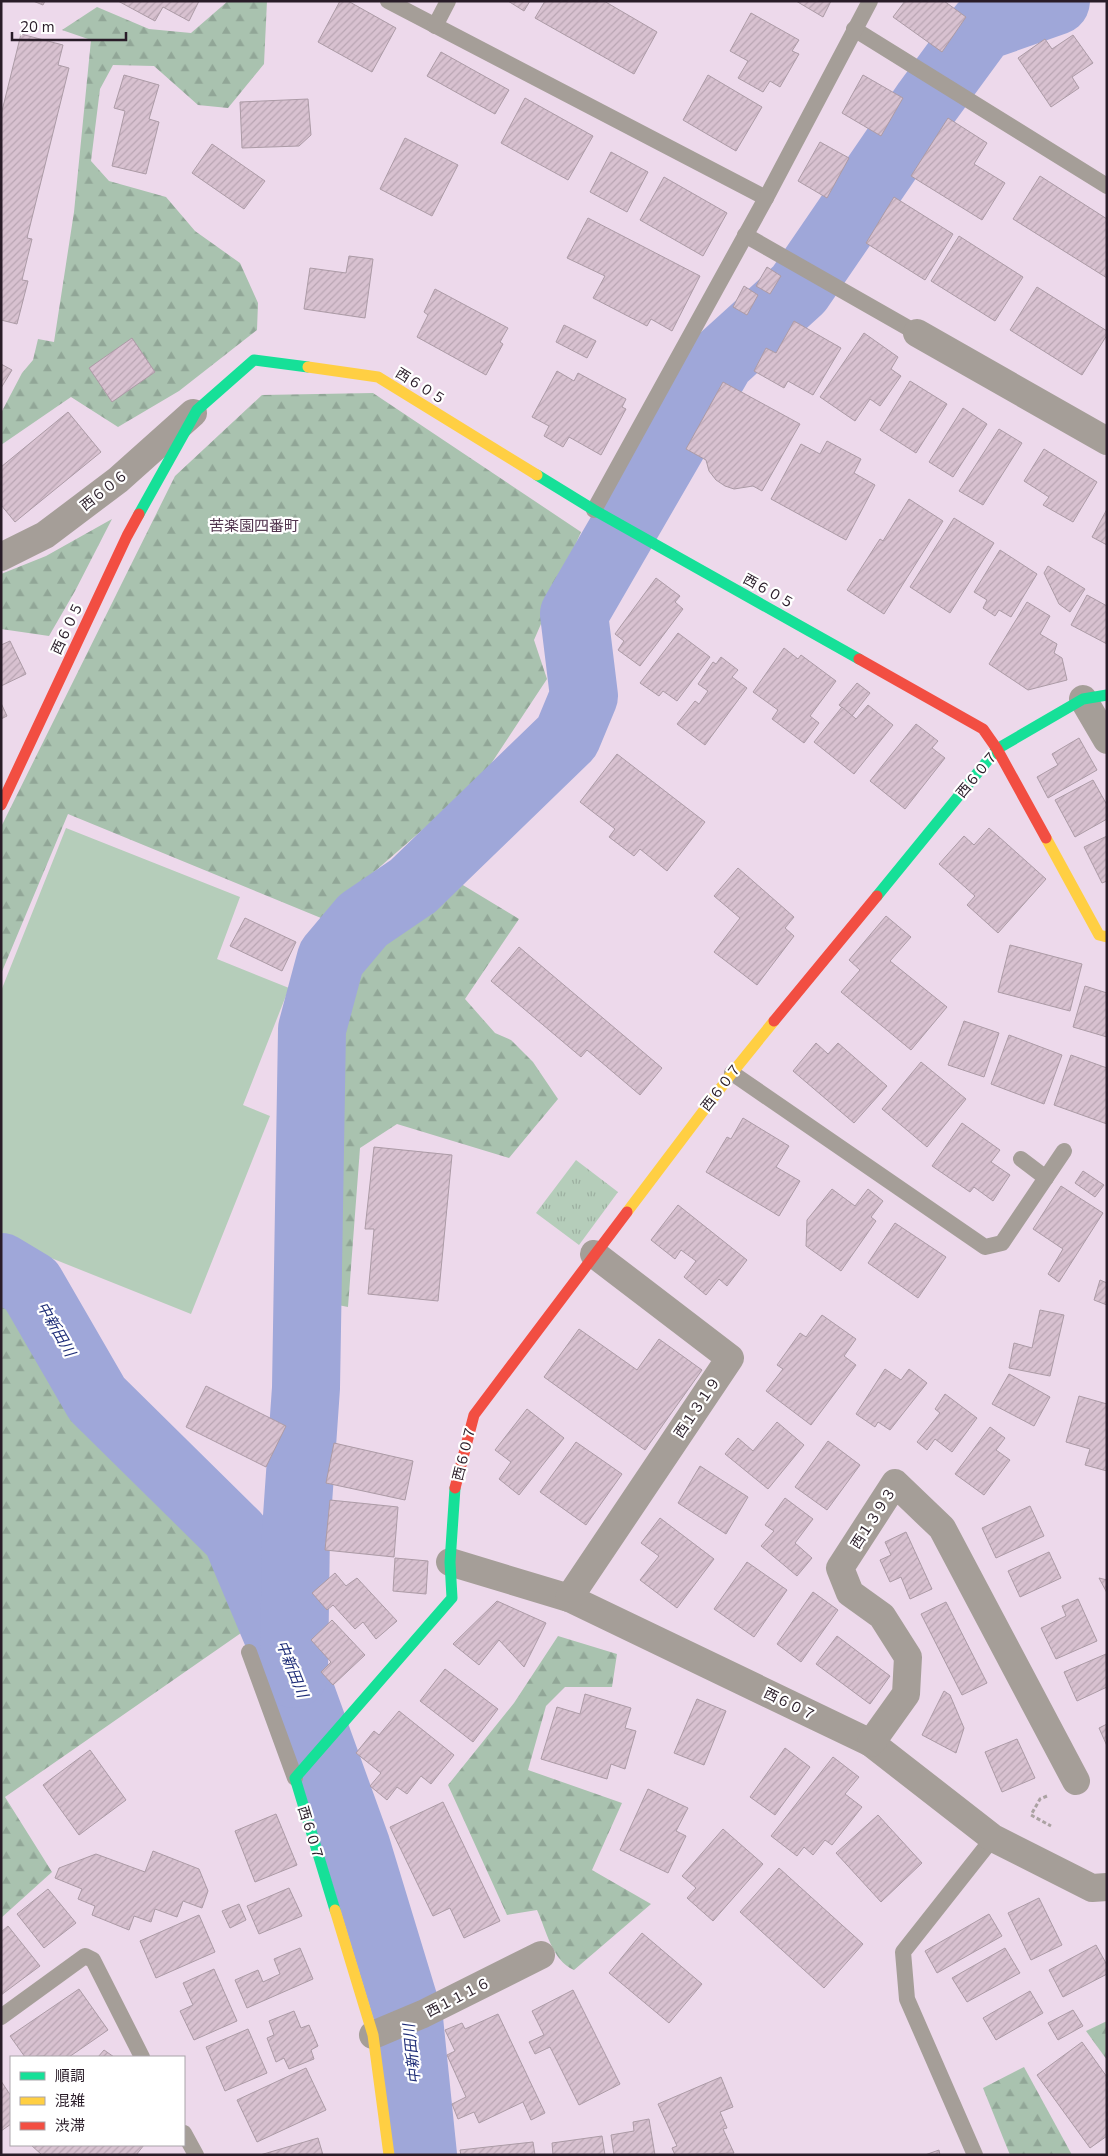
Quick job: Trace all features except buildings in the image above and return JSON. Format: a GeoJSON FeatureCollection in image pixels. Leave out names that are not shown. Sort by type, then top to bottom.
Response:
{"type":"FeatureCollection","features":[{"type":"Feature","properties":{"kind":"street"},"geometry":{"type":"LineString","coordinates":[[917,333],[1107,441]]}},
{"type":"Feature","properties":{"kind":"street","name":"西６０５"},"geometry":{"type":"LineString","coordinates":[[1,805],[127,536],[197,410],[254,360],[378,377],[594,510],[983,729],[996,749],[1099,935],[1107,937]]}},
{"type":"Feature","properties":{"kind":"street","name":"西６０６"},"geometry":{"type":"LineString","coordinates":[[1,556],[45,535],[118,480],[197,410]]}},
{"type":"Feature","properties":{"kind":"street"},"geometry":{"type":"LineString","coordinates":[[1095,697],[1107,740]]}},
{"type":"Feature","properties":{"kind":"street","name":"西６０７"},"geometry":{"type":"LineString","coordinates":[[389,2155],[380,2032],[300,1772],[452,1598],[450,1562],[455,1487],[474,1414],[732,1073],[996,749],[1095,697]]}},
{"type":"Feature","properties":{"kind":"street","name":"西１３１９"},"geometry":{"type":"LineString","coordinates":[[570,1598],[730,1358],[594,1254]]}},
{"type":"Feature","properties":{"kind":"street","name":"西１３９３"},"geometry":{"type":"LineString","coordinates":[[870,1743],[906,1694],[908,1657],[882,1616],[850,1593],[840,1568],[894,1483],[942,1528],[1076,1781]]}},
{"type":"Feature","properties":{"kind":"street","name":"西６０７"},"geometry":{"type":"LineString","coordinates":[[450,1562],[570,1598],[870,1743],[993,1838],[1092,1888],[1107,1887]]}},
{"type":"Feature","properties":{"kind":"street","name":"西１１１６"},"geometry":{"type":"LineString","coordinates":[[380,2032],[423,2014],[540,1956]]}},
{"type":"Feature","properties":{"kind":"lane"},"geometry":{"type":"LineString","coordinates":[[388,1],[766,198]]}},
{"type":"Feature","properties":{"kind":"lane"},"geometry":{"type":"LineString","coordinates":[[435,26],[448,1]]}},
{"type":"Feature","properties":{"kind":"lane"},"geometry":{"type":"LineString","coordinates":[[594,510],[766,198],[870,1]]}},
{"type":"Feature","properties":{"kind":"lane"},"geometry":{"type":"LineString","coordinates":[[854,29],[1107,186]]}},
{"type":"Feature","properties":{"kind":"lane"},"geometry":{"type":"LineString","coordinates":[[745,235],[917,333]]}},
{"type":"Feature","properties":{"kind":"lane"},"geometry":{"type":"LineString","coordinates":[[732,1073],[985,1247],[1002,1243],[1064,1151]]}},
{"type":"Feature","properties":{"kind":"lane"},"geometry":{"type":"LineString","coordinates":[[1021,1159],[1046,1178]]}},
{"type":"Feature","properties":{"kind":"lane"},"geometry":{"type":"LineString","coordinates":[[250,1652],[300,1772]]}},
{"type":"Feature","properties":{"kind":"lane"},"geometry":{"type":"LineString","coordinates":[[975,2155],[907,1999],[903,1952],[993,1838]]}},
{"type":"Feature","properties":{"kind":"lane"},"geometry":{"type":"LineString","coordinates":[[1,2017],[85,1956],[93,1960],[141,2056]]}},
{"type":"Feature","properties":{"kind":"lane"},"geometry":{"type":"LineString","coordinates":[[185,2135],[196,2155]]}},
{"type":"Feature","properties":{"kind":"path"},"geometry":{"type":"LineString","coordinates":[[1039,1820],[1030,1815],[1040,1799]]}},
{"type":"Feature","properties":{"kind":"green space"},"geometry":{"type":"Polygon","coordinates":[[[228,1],[267,1],[264,64],[228,108],[198,105],[154,66],[113,65],[100,89],[91,161],[109,181],[166,197],[195,231],[240,263],[258,303],[257,330],[179,391],[118,427],[71,397],[1,445],[1,413],[22,373],[33,360],[38,339],[54,342],[74,212],[91,40],[62,30],[97,7],[149,29],[191,33],[228,1]]]}},
{"type":"Feature","properties":{"kind":"green space"},"geometry":{"type":"Polygon","coordinates":[[[373,393],[581,532],[534,640],[547,679],[481,779],[321,918],[68,814],[1,974],[1,827],[175,476],[262,395],[373,393]]]}},
{"type":"Feature","properties":{"kind":"green space"},"geometry":{"type":"Polygon","coordinates":[[[112,519],[75,591],[49,636],[1,629],[1,574],[46,556],[112,519]]]}},
{"type":"Feature","properties":{"kind":"green space"},"geometry":{"type":"Polygon","coordinates":[[[66,828],[240,897],[217,959],[289,988],[243,1105],[270,1116],[191,1314],[1,1238],[1,991],[66,828]]]}},
{"type":"Feature","properties":{"kind":"green space"},"geometry":{"type":"Polygon","coordinates":[[[443,873],[519,919],[465,999],[495,1033],[511,1040],[533,1062],[558,1099],[509,1158],[397,1124],[360,1148],[348,1307],[323,1302],[320,1054],[340,970],[443,873]]]}},
{"type":"Feature","properties":{"kind":"green space"},"geometry":{"type":"Polygon","coordinates":[[[576,1160],[618,1192],[579,1245],[536,1213],[576,1160]]]}},
{"type":"Feature","properties":{"kind":"green space"},"geometry":{"type":"Polygon","coordinates":[[[1,1292],[94,1377],[210,1475],[241,1633],[5,1797],[52,1872],[1,1918],[1,1292]]]}},
{"type":"Feature","properties":{"kind":"green space"},"geometry":{"type":"Polygon","coordinates":[[[558,1636],[617,1654],[612,1687],[565,1687],[546,1706],[528,1770],[622,1803],[592,1870],[651,1904],[574,1970],[566,1966],[555,1952],[537,1910],[507,1915],[448,1785],[514,1703],[558,1636]]]}},
{"type":"Feature","properties":{"kind":"green space"},"geometry":{"type":"Polygon","coordinates":[[[1107,2021],[1107,2060],[1086,2031],[1107,2021]]]}},
{"type":"Feature","properties":{"kind":"green space"},"geometry":{"type":"Polygon","coordinates":[[[1024,2067],[1072,2155],[1010,2155],[983,2088],[1024,2067]]]}},
{"type":"Feature","properties":{"kind":"waterway"},"geometry":{"type":"LineString","coordinates":[[294,1674],[296,1531],[306,1388],[312,1029],[331,958],[363,920],[413,886],[567,737],[584,696],[574,614],[721,360],[799,289],[927,102],[982,27],[1056,1]]}},
{"type":"Feature","properties":{"kind":"waterway","name":"中新田川"},"geometry":{"type":"LineString","coordinates":[[1,1267],[31,1285],[97,1399],[236,1536],[294,1674],[356,1845],[409,2019],[423,2155]]}},
{"type":"Feature","properties":{"kind":"traffic: fast"},"geometry":{"type":"LineString","coordinates":[[139,514],[197,410],[254,360],[308,367]]}},
{"type":"Feature","properties":{"kind":"traffic: fast"},"geometry":{"type":"LineString","coordinates":[[537,475],[594,510],[859,659]]}},
{"type":"Feature","properties":{"kind":"traffic: fast"},"geometry":{"type":"LineString","coordinates":[[877,896],[997,749],[1083,699],[1107,695]]}},
{"type":"Feature","properties":{"kind":"traffic: fast"},"geometry":{"type":"LineString","coordinates":[[335,1910],[295,1778],[452,1598],[450,1562],[455,1488]]}},
{"type":"Feature","properties":{"kind":"traffic: slow"},"geometry":{"type":"LineString","coordinates":[[308,367],[378,377],[537,475]]}},
{"type":"Feature","properties":{"kind":"traffic: slow"},"geometry":{"type":"LineString","coordinates":[[1046,838],[1099,935],[1107,937]]}},
{"type":"Feature","properties":{"kind":"traffic: slow"},"geometry":{"type":"LineString","coordinates":[[627,1212],[732,1073],[774,1021]]}},
{"type":"Feature","properties":{"kind":"traffic: slow"},"geometry":{"type":"LineString","coordinates":[[335,1910],[373,2035],[389,2155]]}},
{"type":"Feature","properties":{"kind":"traffic: jam"},"geometry":{"type":"LineString","coordinates":[[1,805],[139,514]]}},
{"type":"Feature","properties":{"kind":"traffic: jam"},"geometry":{"type":"LineString","coordinates":[[859,659],[983,729],[997,749],[1046,838]]}},
{"type":"Feature","properties":{"kind":"traffic: jam"},"geometry":{"type":"LineString","coordinates":[[774,1021],[877,896]]}},
{"type":"Feature","properties":{"kind":"traffic: jam"},"geometry":{"type":"LineString","coordinates":[[455,1488],[474,1415],[627,1212]]}},
{"type":"Feature","properties":{"kind":"district","name":"苦楽園四番町"},"geometry":{"type":"Point","coordinates":[254,526]}}]}
